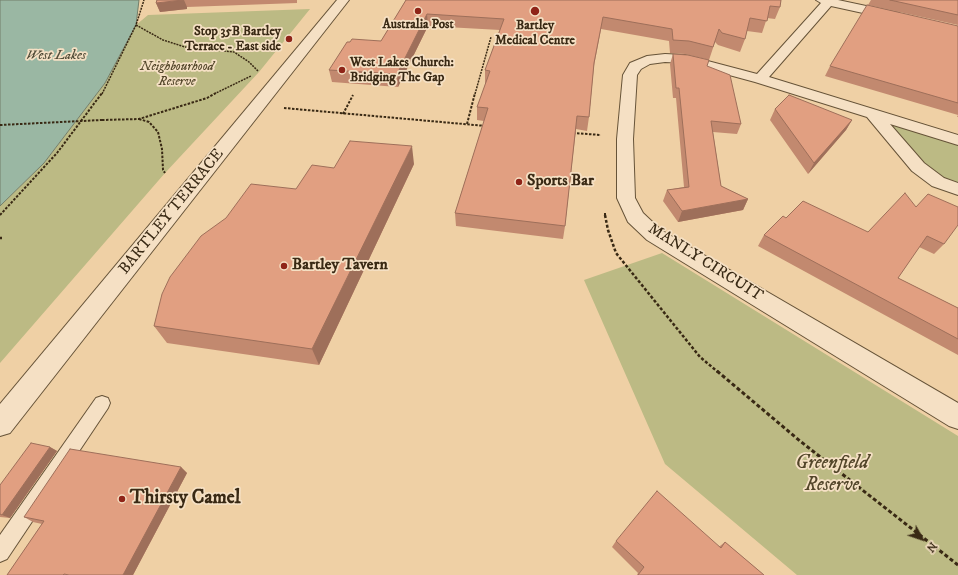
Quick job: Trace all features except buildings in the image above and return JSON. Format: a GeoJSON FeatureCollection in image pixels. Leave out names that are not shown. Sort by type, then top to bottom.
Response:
{"type":"FeatureCollection","features":[{"type":"Feature","properties":{"kind":"street","name":"BARTLEY TERRACE"},"geometry":{"type":"LineString","coordinates":[[0,424],[343,0]]}},
{"type":"Feature","properties":{"kind":"street"},"geometry":{"type":"LineString","coordinates":[[760,79],[826,1],[906,18]]}},
{"type":"Feature","properties":{"kind":"street","name":"MANLY CIRCUIT"},"geometry":{"type":"LineString","coordinates":[[958,140],[760,79],[685,59],[665,58],[647,60],[635,66],[630,75],[625,138],[626,198],[635,217],[654,235],[958,417]]}},
{"type":"Feature","properties":{"kind":"street"},"geometry":{"type":"LineString","coordinates":[[870,112],[918,167],[938,182],[958,189]]}},
{"type":"Feature","properties":{"kind":"lane"},"geometry":{"type":"LineString","coordinates":[[0,552],[102,403]]}},
{"type":"Feature","properties":{"kind":"path"},"geometry":{"type":"LineString","coordinates":[[0,214],[57,152],[101,96],[136,25],[144,0]]}},
{"type":"Feature","properties":{"kind":"path"},"geometry":{"type":"LineString","coordinates":[[0,125],[139,119],[206,98],[259,72],[249,62],[234,52],[185,47],[163,40],[136,25]]}},
{"type":"Feature","properties":{"kind":"path"},"geometry":{"type":"LineString","coordinates":[[467,124],[491,37]]}},
{"type":"Feature","properties":{"kind":"path"},"geometry":{"type":"LineString","coordinates":[[343,114],[353,95]]}},
{"type":"Feature","properties":{"kind":"path"},"geometry":{"type":"LineString","coordinates":[[283,108],[490,126]]}},
{"type":"Feature","properties":{"kind":"path"},"geometry":{"type":"LineString","coordinates":[[139,119],[149,122],[158,132],[162,149],[163,170],[165,173]]}},
{"type":"Feature","properties":{"kind":"path"},"geometry":{"type":"LineString","coordinates":[[569,133],[608,136]]}},
{"type":"Feature","properties":{"kind":"path"},"geometry":{"type":"LineString","coordinates":[[604,210],[608,230],[616,253],[700,357],[800,441],[958,565]]}},
{"type":"Feature","properties":{"kind":"green space","name":"Neighbourhood Reserve"},"geometry":{"type":"Polygon","coordinates":[[[310,9],[259,72],[165,173],[0,363],[0,206],[44,163],[105,83],[136,25],[148,15],[310,9]]]}},
{"type":"Feature","properties":{"kind":"green space"},"geometry":{"type":"Polygon","coordinates":[[[871,112],[958,140],[958,189],[938,182],[871,112]]]}},
{"type":"Feature","properties":{"kind":"green space","name":"Greenfield Reserve"},"geometry":{"type":"Polygon","coordinates":[[[662,253],[958,436],[958,575],[797,575],[665,464],[584,280],[662,253]]]}},
{"type":"Feature","properties":{"kind":"water","name":"West Lakes"},"geometry":{"type":"Polygon","coordinates":[[[0,0],[139,0],[136,25],[105,83],[44,163],[0,206],[0,0]]]}},
{"type":"Feature","properties":{"kind":"place","name":"Australia Post"},"geometry":{"type":"Point","coordinates":[418,11]}},
{"type":"Feature","properties":{"kind":"place","name":"Bartley Medical Centre"},"geometry":{"type":"Point","coordinates":[535,11]}},
{"type":"Feature","properties":{"kind":"place","name":"Stop 35B Bartley Terrace - East side"},"geometry":{"type":"Point","coordinates":[289,39]}},
{"type":"Feature","properties":{"kind":"place","name":"West Lakes Church: Bridging The Gap"},"geometry":{"type":"Point","coordinates":[342,70]}},
{"type":"Feature","properties":{"kind":"place","name":"Sports Bar"},"geometry":{"type":"Point","coordinates":[519,182]}},
{"type":"Feature","properties":{"kind":"place","name":"Bartley Tavern"},"geometry":{"type":"Point","coordinates":[284,266]}},
{"type":"Feature","properties":{"kind":"place","name":"Thirsty Camel"},"geometry":{"type":"Point","coordinates":[122,499]}}]}
